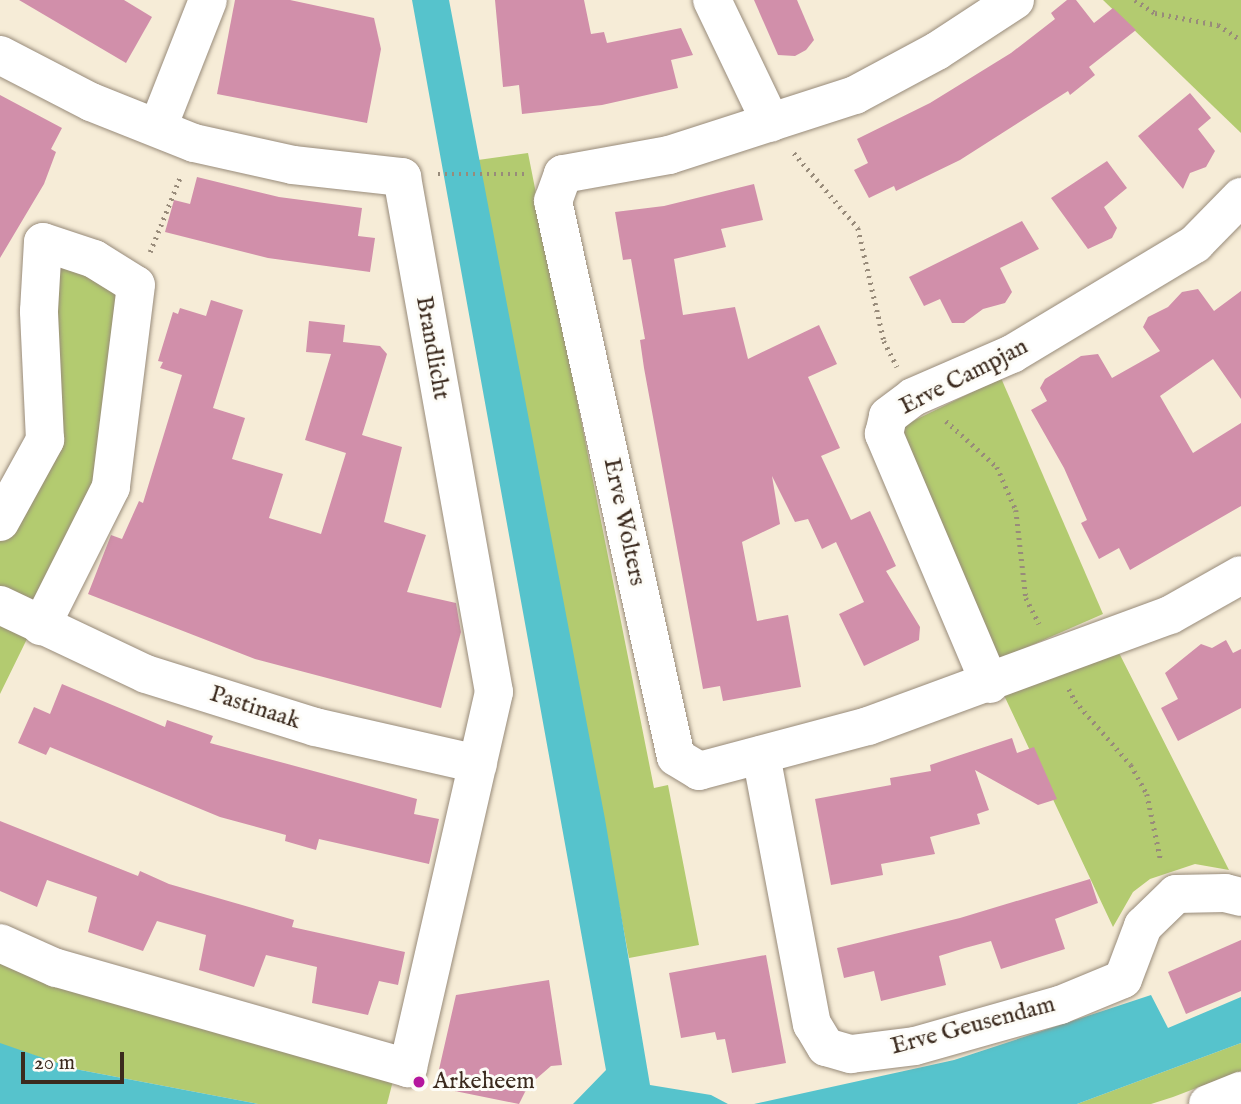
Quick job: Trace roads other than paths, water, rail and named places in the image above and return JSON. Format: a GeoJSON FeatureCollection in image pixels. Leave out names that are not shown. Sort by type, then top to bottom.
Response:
{"type":"FeatureCollection","features":[{"type":"Feature","properties":{"kind":"street"},"geometry":{"type":"LineString","coordinates":[[158,127],[208,0]]}},
{"type":"Feature","properties":{"kind":"street"},"geometry":{"type":"LineString","coordinates":[[712,0],[771,123]]}},
{"type":"Feature","properties":{"kind":"street","name":"Erve Wolters"},"geometry":{"type":"LineString","coordinates":[[1014,0],[937,51],[855,94],[669,155],[563,174],[553,201],[676,757],[699,771],[868,726],[989,684],[1170,615],[1241,575]]}},
{"type":"Feature","properties":{"kind":"street","name":"Brandlicht"},"geometry":{"type":"LineString","coordinates":[[0,55],[92,102],[194,143],[293,165],[402,177],[494,692],[478,764]]}},
{"type":"Feature","properties":{"kind":"street","name":"Erve Campjan"},"geometry":{"type":"LineString","coordinates":[[989,684],[884,434],[888,416],[913,397],[1012,354],[1195,244],[1241,197]]}},
{"type":"Feature","properties":{"kind":"street"},"geometry":{"type":"LineString","coordinates":[[0,522],[45,440],[39,311],[43,242],[94,259],[136,285],[111,487],[41,626]]}},
{"type":"Feature","properties":{"kind":"street","name":"Pastinaak"},"geometry":{"type":"LineString","coordinates":[[0,605],[159,678],[315,727],[478,764]]}},
{"type":"Feature","properties":{"kind":"street","name":"Erve Geusendam"},"geometry":{"type":"LineString","coordinates":[[761,755],[812,1024],[826,1047],[851,1054],[915,1046],[1060,1004],[1123,979],[1143,926],[1176,894],[1225,893],[1241,897]]}},
{"type":"Feature","properties":{"kind":"street"},"geometry":{"type":"LineString","coordinates":[[0,943],[56,968],[408,1068],[478,764]]}},
{"type":"Feature","properties":{"kind":"street"},"geometry":{"type":"LineString","coordinates":[[1208,1104],[1241,1091]]}},
{"type":"Feature","properties":{"kind":"water"},"geometry":{"type":"Polygon","coordinates":[[[412,0],[449,0],[605,819],[650,1085],[711,1095],[728,1104],[573,1104],[606,1070],[412,0]]]}},
{"type":"Feature","properties":{"kind":"water"},"geometry":{"type":"Polygon","coordinates":[[[1151,995],[1168,1028],[1241,997],[1241,1043],[1077,1104],[754,1104],[954,1060],[1151,995]]]}},
{"type":"Feature","properties":{"kind":"water"},"geometry":{"type":"Polygon","coordinates":[[[0,1043],[75,1069],[258,1104],[0,1104],[0,1043]]]}},
{"type":"Feature","properties":{"kind":"place","name":"Arkeheem"},"geometry":{"type":"Point","coordinates":[419,1082]}}]}
